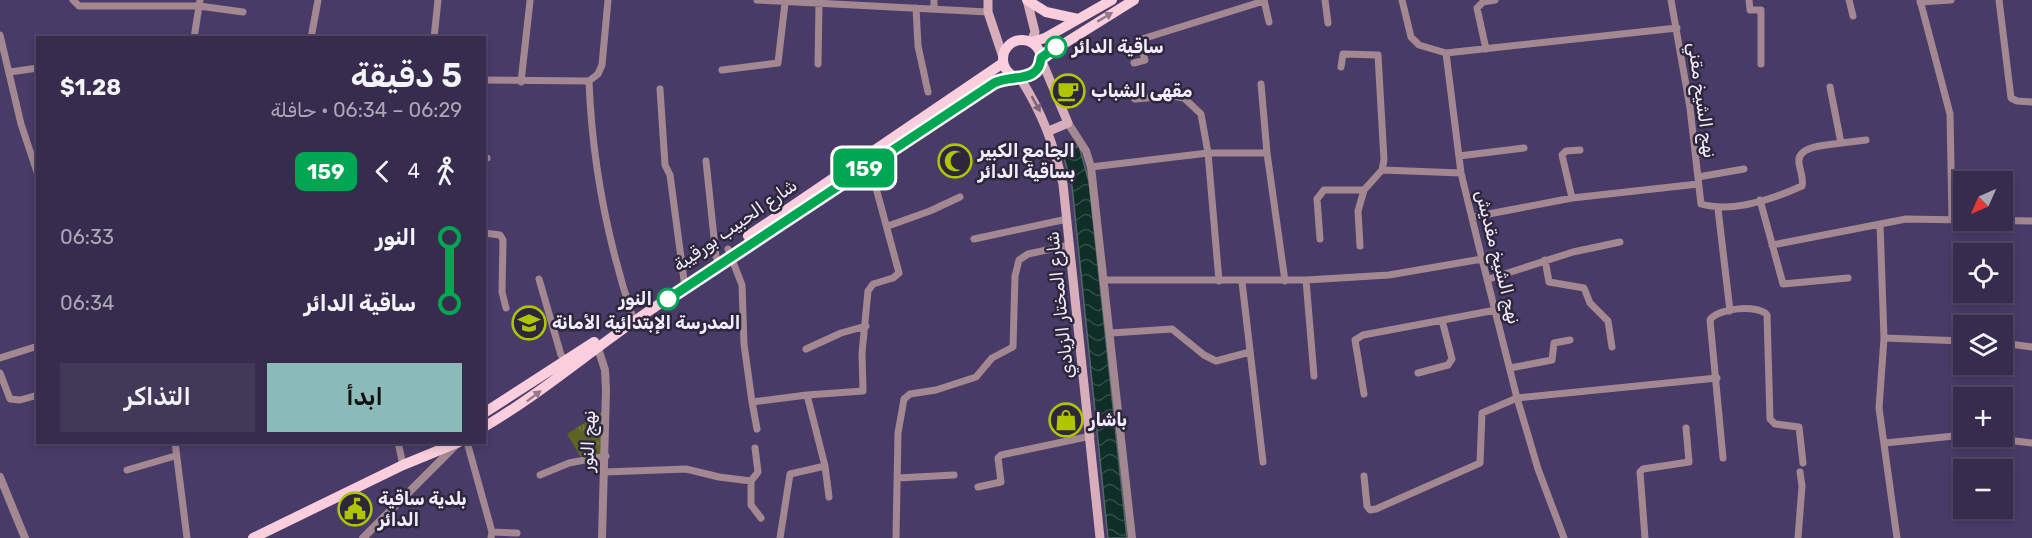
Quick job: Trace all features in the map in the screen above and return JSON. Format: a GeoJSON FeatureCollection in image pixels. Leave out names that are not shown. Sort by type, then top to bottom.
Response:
{"type":"FeatureCollection","features":[{"type":"Feature","properties":{"kind":"main road"},"geometry":{"type":"LineString","coordinates":[[988,0],[988,12],[1006,70],[1018,77]]}},
{"type":"Feature","properties":{"kind":"main road"},"geometry":{"type":"LineString","coordinates":[[1027,0],[1046,12],[1079,19]]}},
{"type":"Feature","properties":{"kind":"main road"},"geometry":{"type":"LineString","coordinates":[[1027,0],[1035,32],[1032,42],[1039,49],[1068,123],[1049,131]]}},
{"type":"Feature","properties":{"kind":"main road","name":"شارع الحبيب بورقيبة"},"geometry":{"type":"LineString","coordinates":[[486,412],[597,344],[868,159],[1003,60],[1006,48],[1012,42],[1022,39],[1032,42],[1112,0]]}},
{"type":"Feature","properties":{"kind":"main road","name":"شارع الحبيب بورقيبة"},"geometry":{"type":"LineString","coordinates":[[868,159],[994,83],[1006,78],[1033,75],[1039,68],[1041,58],[1134,0]]}},
{"type":"Feature","properties":{"kind":"main road","name":"شارع المختار الزيادي"},"geometry":{"type":"LineString","coordinates":[[1018,77],[1036,103],[1049,131],[1063,184],[1100,538]]}},
{"type":"Feature","properties":{"kind":"main road","name":"شارع الحبيب بورقيبة"},"geometry":{"type":"LineString","coordinates":[[486,426],[519,406],[632,315],[716,257],[729,253]]}},
{"type":"Feature","properties":{"kind":"main road"},"geometry":{"type":"LineString","coordinates":[[253,538],[403,465],[427,456],[443,445]]}},
{"type":"Feature","properties":{"kind":"street"},"geometry":{"type":"LineString","coordinates":[[74,0],[79,6],[199,3],[243,12]]}},
{"type":"Feature","properties":{"kind":"street"},"geometry":{"type":"LineString","coordinates":[[311,36],[318,0]]}},
{"type":"Feature","properties":{"kind":"street"},"geometry":{"type":"LineString","coordinates":[[434,36],[438,0]]}},
{"type":"Feature","properties":{"kind":"street"},"geometry":{"type":"LineString","coordinates":[[486,80],[590,81],[598,74],[602,65],[608,0]]}},
{"type":"Feature","properties":{"kind":"street"},"geometry":{"type":"LineString","coordinates":[[757,0],[819,5],[856,2],[988,12]]}},
{"type":"Feature","properties":{"kind":"street"},"geometry":{"type":"LineString","coordinates":[[934,0],[934,9]]}},
{"type":"Feature","properties":{"kind":"street"},"geometry":{"type":"LineString","coordinates":[[1134,63],[1145,60],[1140,44],[1142,39],[1264,0],[1269,22]]}},
{"type":"Feature","properties":{"kind":"street"},"geometry":{"type":"LineString","coordinates":[[1325,0],[1328,23]]}},
{"type":"Feature","properties":{"kind":"street"},"geometry":{"type":"LineString","coordinates":[[1402,0],[1411,37],[1415,41],[1446,53],[1677,28]]}},
{"type":"Feature","properties":{"kind":"street"},"geometry":{"type":"LineString","coordinates":[[1486,49],[1477,8],[1483,3],[1496,0]]}},
{"type":"Feature","properties":{"kind":"street","name":"نهج الشيخ مقني"},"geometry":{"type":"LineString","coordinates":[[1671,0],[1677,28],[1701,204],[1718,209]]}},
{"type":"Feature","properties":{"kind":"street"},"geometry":{"type":"LineString","coordinates":[[1749,0],[1750,10],[1761,10],[1761,63]]}},
{"type":"Feature","properties":{"kind":"street"},"geometry":{"type":"LineString","coordinates":[[1850,0],[1853,16]]}},
{"type":"Feature","properties":{"kind":"street"},"geometry":{"type":"LineString","coordinates":[[1772,245],[1906,219],[1952,220],[1950,114],[1920,1],[1951,0]]}},
{"type":"Feature","properties":{"kind":"street"},"geometry":{"type":"LineString","coordinates":[[1999,0],[2011,98],[2017,101],[2032,102]]}},
{"type":"Feature","properties":{"kind":"street"},"geometry":{"type":"LineString","coordinates":[[521,82],[530,2]]}},
{"type":"Feature","properties":{"kind":"street"},"geometry":{"type":"LineString","coordinates":[[194,36],[199,3]]}},
{"type":"Feature","properties":{"kind":"street"},"geometry":{"type":"LineString","coordinates":[[722,70],[778,63],[785,3]]}},
{"type":"Feature","properties":{"kind":"street"},"geometry":{"type":"LineString","coordinates":[[818,64],[819,5]]}},
{"type":"Feature","properties":{"kind":"street"},"geometry":{"type":"LineString","coordinates":[[916,8],[918,46],[928,92]]}},
{"type":"Feature","properties":{"kind":"street"},"geometry":{"type":"LineString","coordinates":[[0,35],[21,124],[36,170]]}},
{"type":"Feature","properties":{"kind":"street","name":"نهج الشيخ مقديش"},"geometry":{"type":"LineString","coordinates":[[1446,53],[1461,173],[1497,310],[1517,398],[1538,469],[1564,538]]}},
{"type":"Feature","properties":{"kind":"street"},"geometry":{"type":"LineString","coordinates":[[1341,67],[1343,54],[1378,55],[1384,160],[1382,170],[1364,190],[1358,211],[1360,246]]}},
{"type":"Feature","properties":{"kind":"street"},"geometry":{"type":"LineString","coordinates":[[10,72],[36,68]]}},
{"type":"Feature","properties":{"kind":"street"},"geometry":{"type":"LineString","coordinates":[[590,81],[590,114],[605,220],[632,315]]}},
{"type":"Feature","properties":{"kind":"street"},"geometry":{"type":"LineString","coordinates":[[1261,84],[1267,153],[1285,280]]}},
{"type":"Feature","properties":{"kind":"street"},"geometry":{"type":"LineString","coordinates":[[1830,87],[1842,143]]}},
{"type":"Feature","properties":{"kind":"street"},"geometry":{"type":"LineString","coordinates":[[660,89],[665,165],[670,175],[684,280]]}},
{"type":"Feature","properties":{"kind":"street"},"geometry":{"type":"LineString","coordinates":[[1135,99],[1171,96],[1184,98],[1201,114],[1208,153],[1219,281]]}},
{"type":"Feature","properties":{"kind":"street"},"geometry":{"type":"LineString","coordinates":[[1068,123],[1086,151],[1091,167],[1112,333],[1132,538]]}},
{"type":"Feature","properties":{"kind":"street"},"geometry":{"type":"LineString","coordinates":[[1730,311],[1718,209],[1760,200],[1802,186],[1798,160],[1801,154],[1809,149],[1866,140]]}},
{"type":"Feature","properties":{"kind":"street"},"geometry":{"type":"LineString","coordinates":[[1459,156],[1524,148]]}},
{"type":"Feature","properties":{"kind":"street"},"geometry":{"type":"LineString","coordinates":[[1572,198],[1562,155],[1566,151],[1580,150]]}},
{"type":"Feature","properties":{"kind":"street"},"geometry":{"type":"LineString","coordinates":[[1091,167],[1208,153],[1267,153]]}},
{"type":"Feature","properties":{"kind":"street"},"geometry":{"type":"LineString","coordinates":[[752,402],[863,391],[862,353],[868,291],[873,284],[893,278],[899,273],[868,159]]}},
{"type":"Feature","properties":{"kind":"street"},"geometry":{"type":"LineString","coordinates":[[706,161],[716,257]]}},
{"type":"Feature","properties":{"kind":"street"},"geometry":{"type":"LineString","coordinates":[[1473,217],[1572,198],[1698,180],[1744,169]]}},
{"type":"Feature","properties":{"kind":"street"},"geometry":{"type":"LineString","coordinates":[[1382,170],[1461,173]]}},
{"type":"Feature","properties":{"kind":"street"},"geometry":{"type":"LineString","coordinates":[[1320,238],[1317,199],[1319,194],[1324,190],[1364,190]]}},
{"type":"Feature","properties":{"kind":"street"},"geometry":{"type":"LineString","coordinates":[[888,226],[960,197]]}},
{"type":"Feature","properties":{"kind":"street"},"geometry":{"type":"LineString","coordinates":[[1760,200],[1784,284],[1848,278]]}},
{"type":"Feature","properties":{"kind":"street"},"geometry":{"type":"LineString","coordinates":[[974,239],[1067,219]]}},
{"type":"Feature","properties":{"kind":"street"},"geometry":{"type":"LineString","coordinates":[[2013,221],[2032,221]]}},
{"type":"Feature","properties":{"kind":"street"},"geometry":{"type":"LineString","coordinates":[[1880,224],[1884,338],[1879,408],[1897,538]]}},
{"type":"Feature","properties":{"kind":"street"},"geometry":{"type":"LineString","coordinates":[[486,233],[500,235],[503,240],[502,292],[506,308]]}},
{"type":"Feature","properties":{"kind":"street"},"geometry":{"type":"LineString","coordinates":[[1489,279],[1545,260],[1620,242]]}},
{"type":"Feature","properties":{"kind":"street"},"geometry":{"type":"LineString","coordinates":[[896,538],[898,433],[904,399],[910,394],[936,390],[976,377],[992,358],[1013,347],[1016,266],[1019,260],[1028,255],[1070,245]]}},
{"type":"Feature","properties":{"kind":"street"},"geometry":{"type":"LineString","coordinates":[[729,253],[742,285],[744,344],[757,429]]}},
{"type":"Feature","properties":{"kind":"street"},"geometry":{"type":"LineString","coordinates":[[1106,280],[1242,282],[1306,280],[1389,275],[1482,259]]}},
{"type":"Feature","properties":{"kind":"street"},"geometry":{"type":"LineString","coordinates":[[1545,260],[1549,282],[1584,288],[1590,303],[1608,321],[1612,347]]}},
{"type":"Feature","properties":{"kind":"street"},"geometry":{"type":"LineString","coordinates":[[539,279],[561,355],[566,361]]}},
{"type":"Feature","properties":{"kind":"street"},"geometry":{"type":"LineString","coordinates":[[1306,280],[1314,376]]}},
{"type":"Feature","properties":{"kind":"street"},"geometry":{"type":"LineString","coordinates":[[1242,282],[1263,462]]}},
{"type":"Feature","properties":{"kind":"street"},"geometry":{"type":"LineString","coordinates":[[1723,458],[1710,320],[1715,314],[1761,309],[1767,315],[1770,419],[1774,424],[1799,427],[1803,463]]}},
{"type":"Feature","properties":{"kind":"street"},"geometry":{"type":"LineString","coordinates":[[1364,394],[1355,340],[1363,335],[1497,310]]}},
{"type":"Feature","properties":{"kind":"street"},"geometry":{"type":"LineString","coordinates":[[1418,373],[1448,365],[1452,359],[1442,320]]}},
{"type":"Feature","properties":{"kind":"street"},"geometry":{"type":"LineString","coordinates":[[806,349],[841,333],[866,327]]}},
{"type":"Feature","properties":{"kind":"street"},"geometry":{"type":"LineString","coordinates":[[1112,333],[1172,329],[1216,361],[1250,352]]}},
{"type":"Feature","properties":{"kind":"street"},"geometry":{"type":"LineString","coordinates":[[1884,338],[1953,341]]}},
{"type":"Feature","properties":{"kind":"street"},"geometry":{"type":"LineString","coordinates":[[1510,368],[1551,360],[1554,343],[1570,340]]}},
{"type":"Feature","properties":{"kind":"street","name":"نهج النور"},"geometry":{"type":"LineString","coordinates":[[597,344],[605,370],[606,456],[602,538]]}},
{"type":"Feature","properties":{"kind":"street"},"geometry":{"type":"LineString","coordinates":[[2013,344],[2032,347]]}},
{"type":"Feature","properties":{"kind":"street"},"geometry":{"type":"LineString","coordinates":[[0,358],[36,347]]}},
{"type":"Feature","properties":{"kind":"street"},"geometry":{"type":"LineString","coordinates":[[0,373],[10,399],[20,400],[36,396]]}},
{"type":"Feature","properties":{"kind":"street"},"geometry":{"type":"LineString","coordinates":[[1364,476],[1366,506],[1372,510],[1476,466],[1482,459],[1482,413],[1517,398],[1717,378]]}},
{"type":"Feature","properties":{"kind":"street"},"geometry":{"type":"LineString","coordinates":[[807,395],[825,466],[830,497]]}},
{"type":"Feature","properties":{"kind":"street"},"geometry":{"type":"LineString","coordinates":[[1645,538],[1640,472],[1643,469],[1689,462],[1686,428]]}},
{"type":"Feature","properties":{"kind":"street"},"geometry":{"type":"LineString","coordinates":[[978,487],[1001,482],[998,458],[1001,454],[1091,436]]}},
{"type":"Feature","properties":{"kind":"street"},"geometry":{"type":"LineString","coordinates":[[1884,443],[1953,436]]}},
{"type":"Feature","properties":{"kind":"street"},"geometry":{"type":"LineString","coordinates":[[2013,441],[2032,443]]}},
{"type":"Feature","properties":{"kind":"street"},"geometry":{"type":"LineString","coordinates":[[175,444],[188,538]]}},
{"type":"Feature","properties":{"kind":"street"},"geometry":{"type":"LineString","coordinates":[[398,444],[403,465]]}},
{"type":"Feature","properties":{"kind":"street"},"geometry":{"type":"LineString","coordinates":[[368,537],[459,444]]}},
{"type":"Feature","properties":{"kind":"street"},"geometry":{"type":"LineString","coordinates":[[460,444],[491,535],[517,533]]}},
{"type":"Feature","properties":{"kind":"street"},"geometry":{"type":"LineString","coordinates":[[432,470],[443,445]]}},
{"type":"Feature","properties":{"kind":"street"},"geometry":{"type":"LineString","coordinates":[[755,448],[758,472],[751,481],[750,505],[761,518]]}},
{"type":"Feature","properties":{"kind":"street"},"geometry":{"type":"LineString","coordinates":[[127,470],[175,456]]}},
{"type":"Feature","properties":{"kind":"street"},"geometry":{"type":"LineString","coordinates":[[540,475],[569,463],[606,456]]}},
{"type":"Feature","properties":{"kind":"street"},"geometry":{"type":"LineString","coordinates":[[780,538],[790,474],[825,466]]}},
{"type":"Feature","properties":{"kind":"street"},"geometry":{"type":"LineString","coordinates":[[605,472],[686,469],[719,477],[751,481]]}},
{"type":"Feature","properties":{"kind":"street"},"geometry":{"type":"LineString","coordinates":[[1798,538],[1802,486],[1800,472]]}},
{"type":"Feature","properties":{"kind":"street"},"geometry":{"type":"LineString","coordinates":[[898,478],[954,475]]}},
{"type":"Feature","properties":{"kind":"street"},"geometry":{"type":"LineString","coordinates":[[0,477],[26,538]]}},
{"type":"Feature","properties":{"kind":"green space"},"geometry":{"type":"Polygon","coordinates":[[[603,411],[603,453],[580,456],[567,434],[603,411]]]}},
{"type":"Feature","properties":{"kind":"water"},"geometry":{"type":"Polygon","coordinates":[[[1079,146],[1089,182],[1127,538],[1108,538],[1072,186],[1063,154],[1079,146]]]}},
{"type":"Feature","properties":{"kind":"bus line","name":"159"},"geometry":{"type":"LineString","coordinates":[[668,299],[994,83],[1006,78],[1024,78],[1033,75],[1041,64],[1041,58],[1056,47]]}},
{"type":"Feature","properties":{"kind":"place","name":"ساقية الدائر"},"geometry":{"type":"Point","coordinates":[1056,47]}},
{"type":"Feature","properties":{"kind":"place","name":"مقهى الشباب"},"geometry":{"type":"Point","coordinates":[1068,91]}},
{"type":"Feature","properties":{"kind":"place","name":"الجامع الكبير بساقية الدائر"},"geometry":{"type":"Point","coordinates":[955,161]}},
{"type":"Feature","properties":{"kind":"place","name":"النور"},"geometry":{"type":"Point","coordinates":[668,299]}},
{"type":"Feature","properties":{"kind":"place","name":"المدرسة الإبتدائية الأمانة"},"geometry":{"type":"Point","coordinates":[529,323]}},
{"type":"Feature","properties":{"kind":"place","name":"باشار"},"geometry":{"type":"Point","coordinates":[1066,420]}},
{"type":"Feature","properties":{"kind":"place","name":"بلدية ساقية الدائر"},"geometry":{"type":"Point","coordinates":[355,509]}}]}
